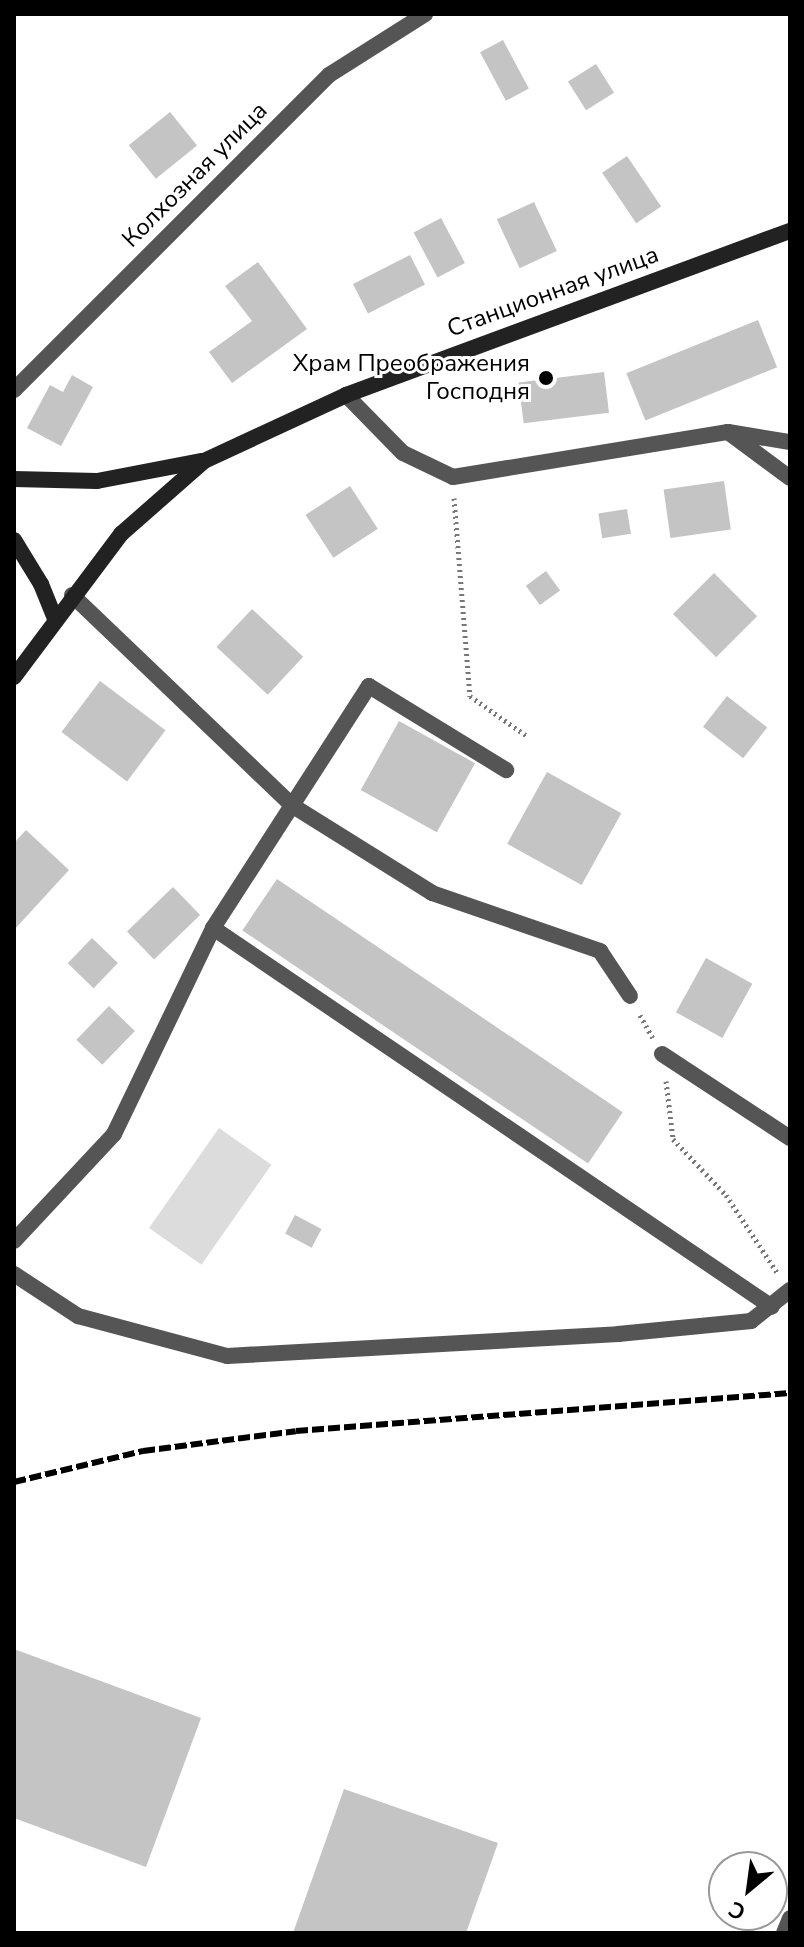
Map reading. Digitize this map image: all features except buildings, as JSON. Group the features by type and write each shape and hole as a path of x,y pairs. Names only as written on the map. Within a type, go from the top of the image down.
{"main road":[{"name":"Станционная улица","path":"14,677 72,595 121,534 204,461 346,395 790,231"},
{"path":"14,479 97,481 204,461"},
{"path":"14,540 41,584 55,619"}],"street":[{"name":"Колхозная улица","path":"14,390 329,75 425,14"},
{"path":"346,395 403,453 453,477 728,432 790,442"},
{"path":"728,432 790,478"},
{"path":"72,595 293,806 432,893 600,951 630,996"},
{"path":"14,1241 114,1134 213,928 369,686 506,770"},
{"path":"213,928 772,1307"},
{"path":"662,1054 790,1138"},
{"path":"14,1274 78,1316 227,1356 618,1334 751,1321 790,1290"},
{"path":"784,1933 790,1918"}],"path":[{"path":"453,477 470,696 527,736"},
{"path":"630,996 662,1054 673,1139 726,1195 790,1290"}],"shaded area":[{"path":"219,1128 271,1165 201,1265 149,1228"}],"railway":[{"path":"14,1482 143,1451 296,1431 790,1393"}],"place":[{"name":"Храм Преображения Господня","path":"546,378"}]}
